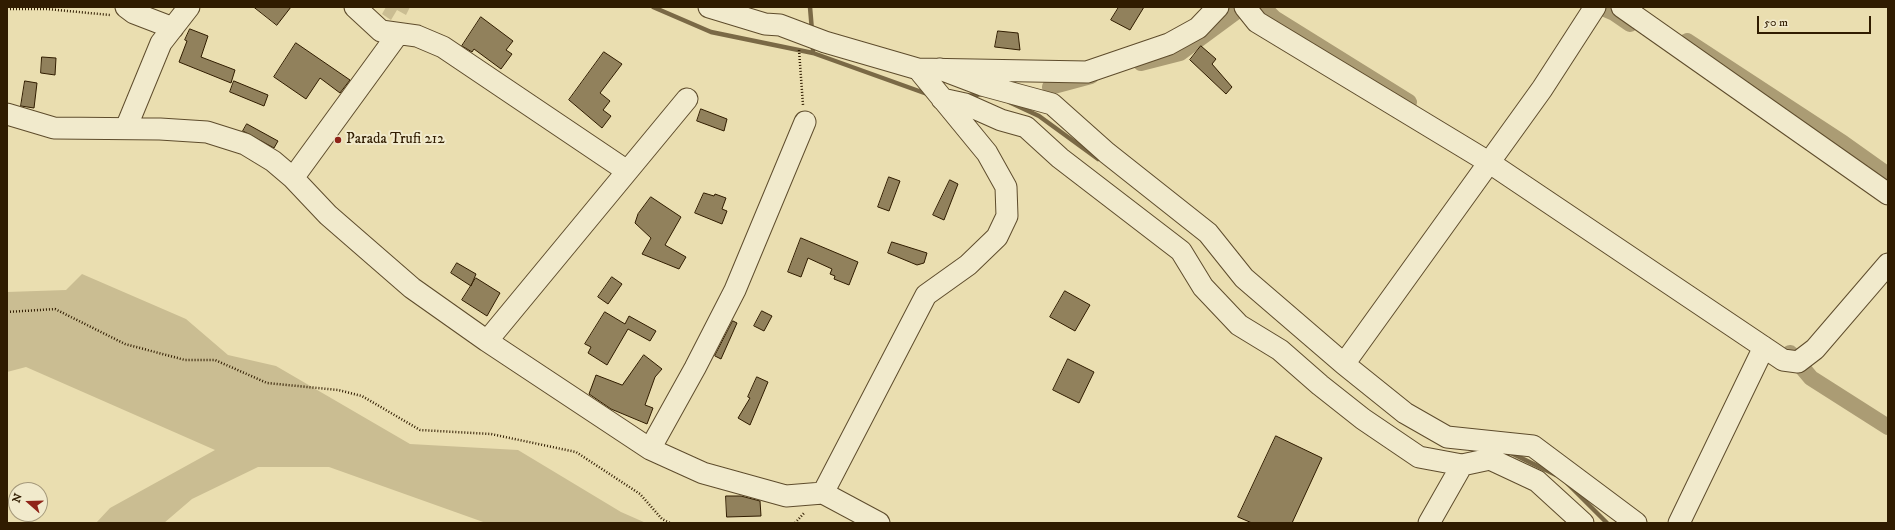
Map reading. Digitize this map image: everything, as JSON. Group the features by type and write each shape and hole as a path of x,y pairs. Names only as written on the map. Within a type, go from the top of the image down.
{"street":[{"path":"126,128 162,43 190,7"},
{"path":"355,7 381,31 417,36 443,47 627,171"},
{"path":"709,7 765,24 779,16 803,34 825,42 918,69 1087,72 1169,44 1198,28 1218,7"},
{"path":"1245,7 1258,22 1490,163 1783,360 1798,362 1816,349 1888,264"},
{"path":"1344,364 1542,90 1595,7"},
{"path":"1622,7 1888,194"},
{"path":"118,11 134,13 173,28"},
{"path":"293,178 398,34"},
{"path":"823,493 926,295 968,265 996,237 1007,216 1006,187 987,153 918,69"},
{"path":"940,69 982,85 1052,104 1107,153 1208,233 1244,278 1344,364 1405,413 1447,437 1533,446 1636,523"},
{"path":"487,341 687,99"},
{"path":"942,99 965,104 1001,120 1026,127 1060,158 1181,251 1203,287 1239,325 1280,350 1320,385 1363,419 1419,457 1462,464 1490,459 1537,481 1583,523"},
{"path":"7,114 54,128 126,128 207,132 245,144 273,160 293,178 328,215 412,288 487,341 650,449 703,473 786,496 823,493 879,523"},
{"path":"650,449 696,368 735,290 805,122"},
{"path":"1679,523 1764,347"},
{"path":"1429,523 1462,464"}],"path":[{"path":"7,9 118,11"},
{"path":"803,34 799,50 805,122"},
{"path":"7,312 55,309 125,344 185,360 215,360 267,383 338,390 362,396 420,430 491,434 576,452 640,494 662,519 670,523"}],"shaded area":[{"path":"386,7 410,7 406,15 397,10 391,20 382,14"},
{"path":"82,274 186,319 228,355 276,366 410,444 518,450 621,512 646,523 486,523 329,467 258,467 192,499 164,523 96,523 110,508 215,450 26,367 7,372 7,292 66,290"}],"building":[{"path":"254,7 291,7 277,25"},
{"path":"1119,7 1144,7 1130,30 1111,20"},
{"path":"481,17 513,41 506,50 512,54 501,69 474,49 472,52 462,46"},
{"path":"190,29 208,36 201,57 235,70 231,83 179,62 187,41 185,40"},
{"path":"998,31 1018,33 1020,50 995,47"},
{"path":"296,43 350,80 340,93 320,78 306,99 274,77"},
{"path":"1201,46 1216,59 1212,64 1232,87 1226,94 1190,60"},
{"path":"604,52 622,64 600,93 610,101 603,110 611,116 602,128 569,100"},
{"path":"42,57 56,58 55,75 41,73"},
{"path":"25,81 37,83 34,108 21,106"},
{"path":"234,81 268,95 264,106 230,92"},
{"path":"701,109 727,119 724,131 697,121"},
{"path":"247,124 278,141 274,148 243,131"},
{"path":"889,177 900,181 889,211 878,207"},
{"path":"950,180 958,184 944,220 933,215"},
{"path":"704,193 714,196 715,194 726,198 722,209 727,211 722,224 695,213"},
{"path":"651,197 681,217 665,245 686,257 679,269 642,254 651,238 635,223 638,214"},
{"path":"801,238 858,262 849,285 834,279 835,276 830,274 832,269 808,258 801,277 788,272"},
{"path":"892,242 927,253 924,263 917,265 888,253"},
{"path":"457,263 476,274 471,286 451,273"},
{"path":"612,277 622,284 608,304 598,297"},
{"path":"476,278 500,293 487,316 462,300"},
{"path":"1065,291 1090,305 1075,331 1050,317"},
{"path":"762,311 772,316 764,331 754,326"},
{"path":"605,312 625,324 629,316 656,331 650,341 628,329 607,365 588,353 591,347 585,344"},
{"path":"733,321 737,323 721,359 715,356"},
{"path":"644,355 662,369 655,377 645,405 653,408 647,424 611,409 589,394 596,375 622,385"},
{"path":"1068,359 1094,372 1079,403 1053,390"},
{"path":"757,377 768,382 750,425 738,418 750,398 748,397"},
{"path":"1276,436 1322,458 1292,523 1252,523 1238,517"},
{"path":"726,496 741,496 760,501 761,516 727,517"}],"waterway":[{"path":"653,7 711,32 813,53"},
{"path":"810,7 812,31"},
{"path":"1263,7 1274,18 1409,102"},
{"path":"1600,7 1614,13 1630,24"},
{"path":"1141,63 1180,53 1237,11"},
{"path":"1687,41 1843,143 1888,175"},
{"path":"813,43 813,53 930,95"},
{"path":"1050,87 1091,76"},
{"path":"967,96 983,94"},
{"path":"1009,102 1039,116 1098,159"},
{"path":"1790,353 1811,378 1888,427"},
{"path":"1509,452 1556,475"},
{"path":"1567,483 1607,523"}],"place":[{"name":"Parada Trufi 212","path":"338,140"}]}
